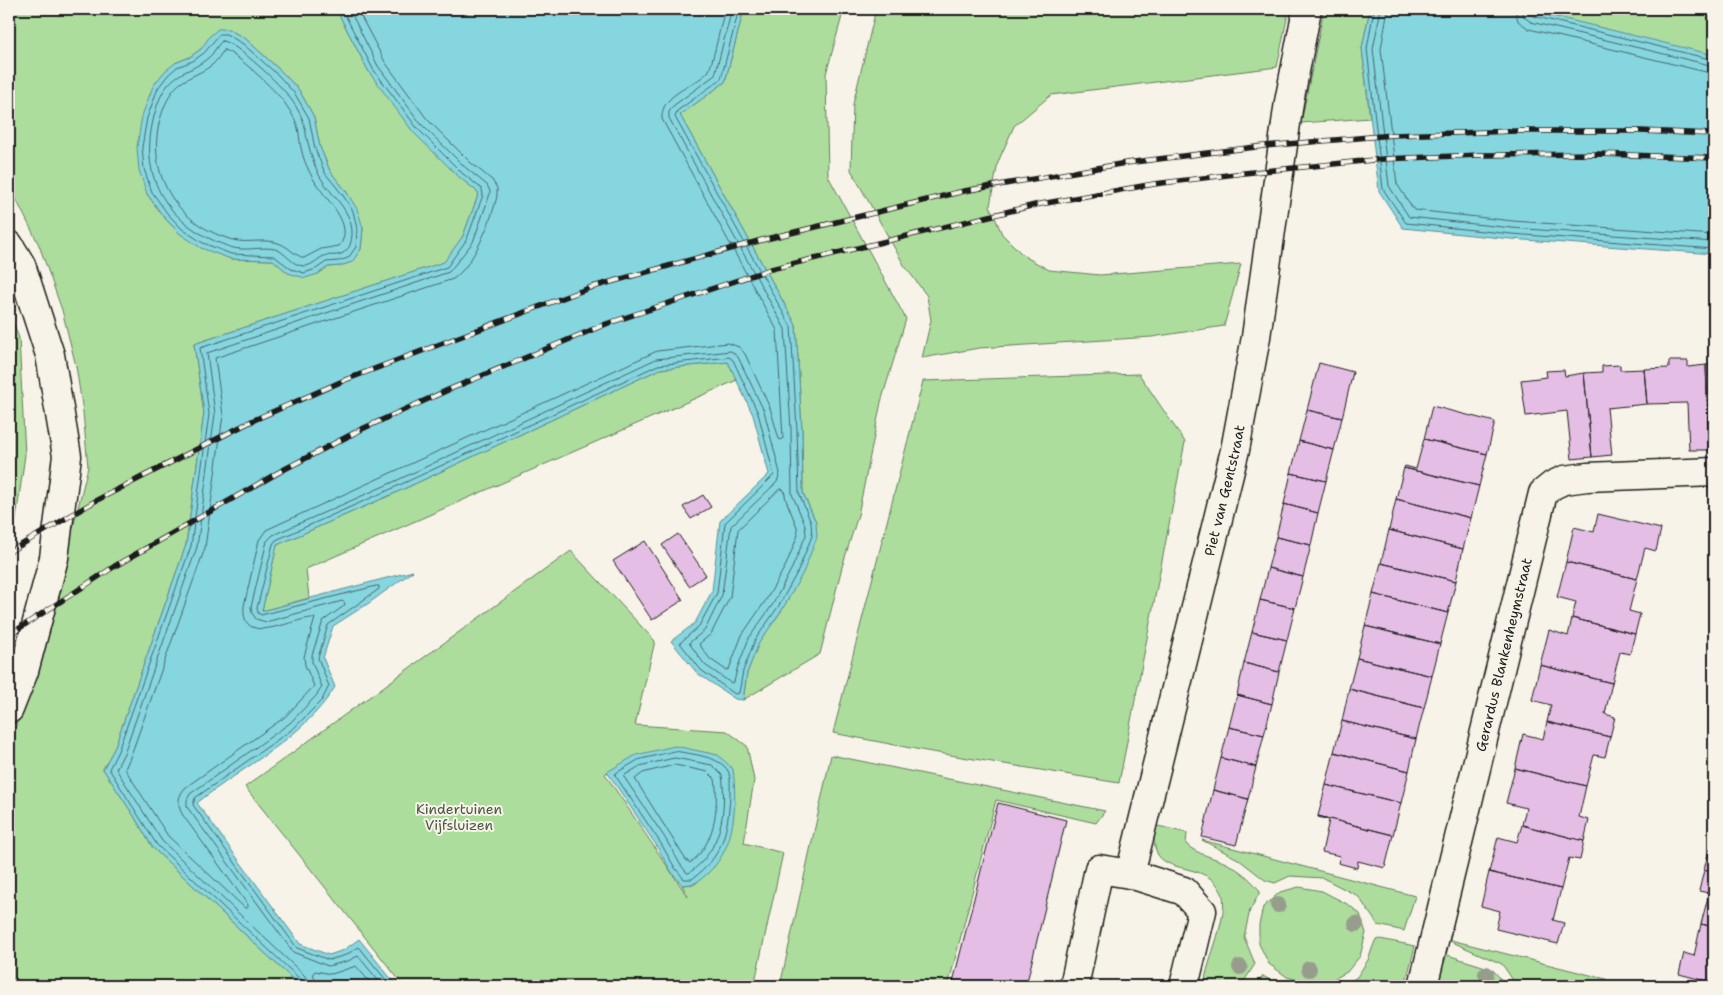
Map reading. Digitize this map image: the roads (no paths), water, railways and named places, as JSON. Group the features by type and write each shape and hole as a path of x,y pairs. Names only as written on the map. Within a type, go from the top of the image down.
{"main road":[{"name":"Piet van Gentstraat","path":"1130,874 1235,450 1256,337 1289,102 1306,9"},
{"path":"9,245 21,265 50,355 67,456 54,558 24,671 9,709"},
{"name":"Gerardus Blankenheymstraat","path":"1423,986 1543,493 1553,484 1564,480 1588,477 1714,472"},
{"path":"1074,986 1099,869 1130,874 1184,891 1202,911 1184,986"}],"water":[{"path":"336,9 744,9 725,82 680,115 796,325 802,430 803,493 816,522 817,537 803,573 782,610 759,643 747,673 743,700 735,699 697,673 671,641 695,623 712,591 720,521 769,474 753,415 728,362 660,369 393,494 277,545 262,611 413,571 333,626 323,658 335,687 322,705 289,737 197,803 300,944 329,955 344,950 359,939 397,986 300,986 153,848 103,769 114,749 186,545 204,413 194,344 444,262 463,236 479,193 459,177 413,132 369,72"},
{"path":"1370,9 1524,9 1714,55 1714,254 1511,239 1403,228 1379,191 1362,48"},
{"path":"218,29 228,29 246,39 299,90 314,117 320,147 330,171 357,209 363,228 361,249 352,262 328,267 318,274 305,278 288,273 273,260 231,259 201,248 179,233 163,216 147,194 139,170 137,147 142,116 153,86 164,72 175,63 190,57 201,49 210,36"},
{"path":"675,746 718,755 733,769 735,796 730,837 718,862 697,882 682,885 607,772 636,755"}],"railway":[{"path":"9,552 97,500 254,420 345,380 589,288 762,240 964,191 1126,163 1264,146 1393,135 1517,131 1640,131 1714,134"},
{"path":"9,635 115,566 281,471 362,429 448,390 606,324 771,269 1035,205 1154,184 1244,173 1383,159 1480,155 1599,154 1714,158"}],"park label":[{"name":"Kindertuinen Vijfsluizen","path":"459,818"}]}
